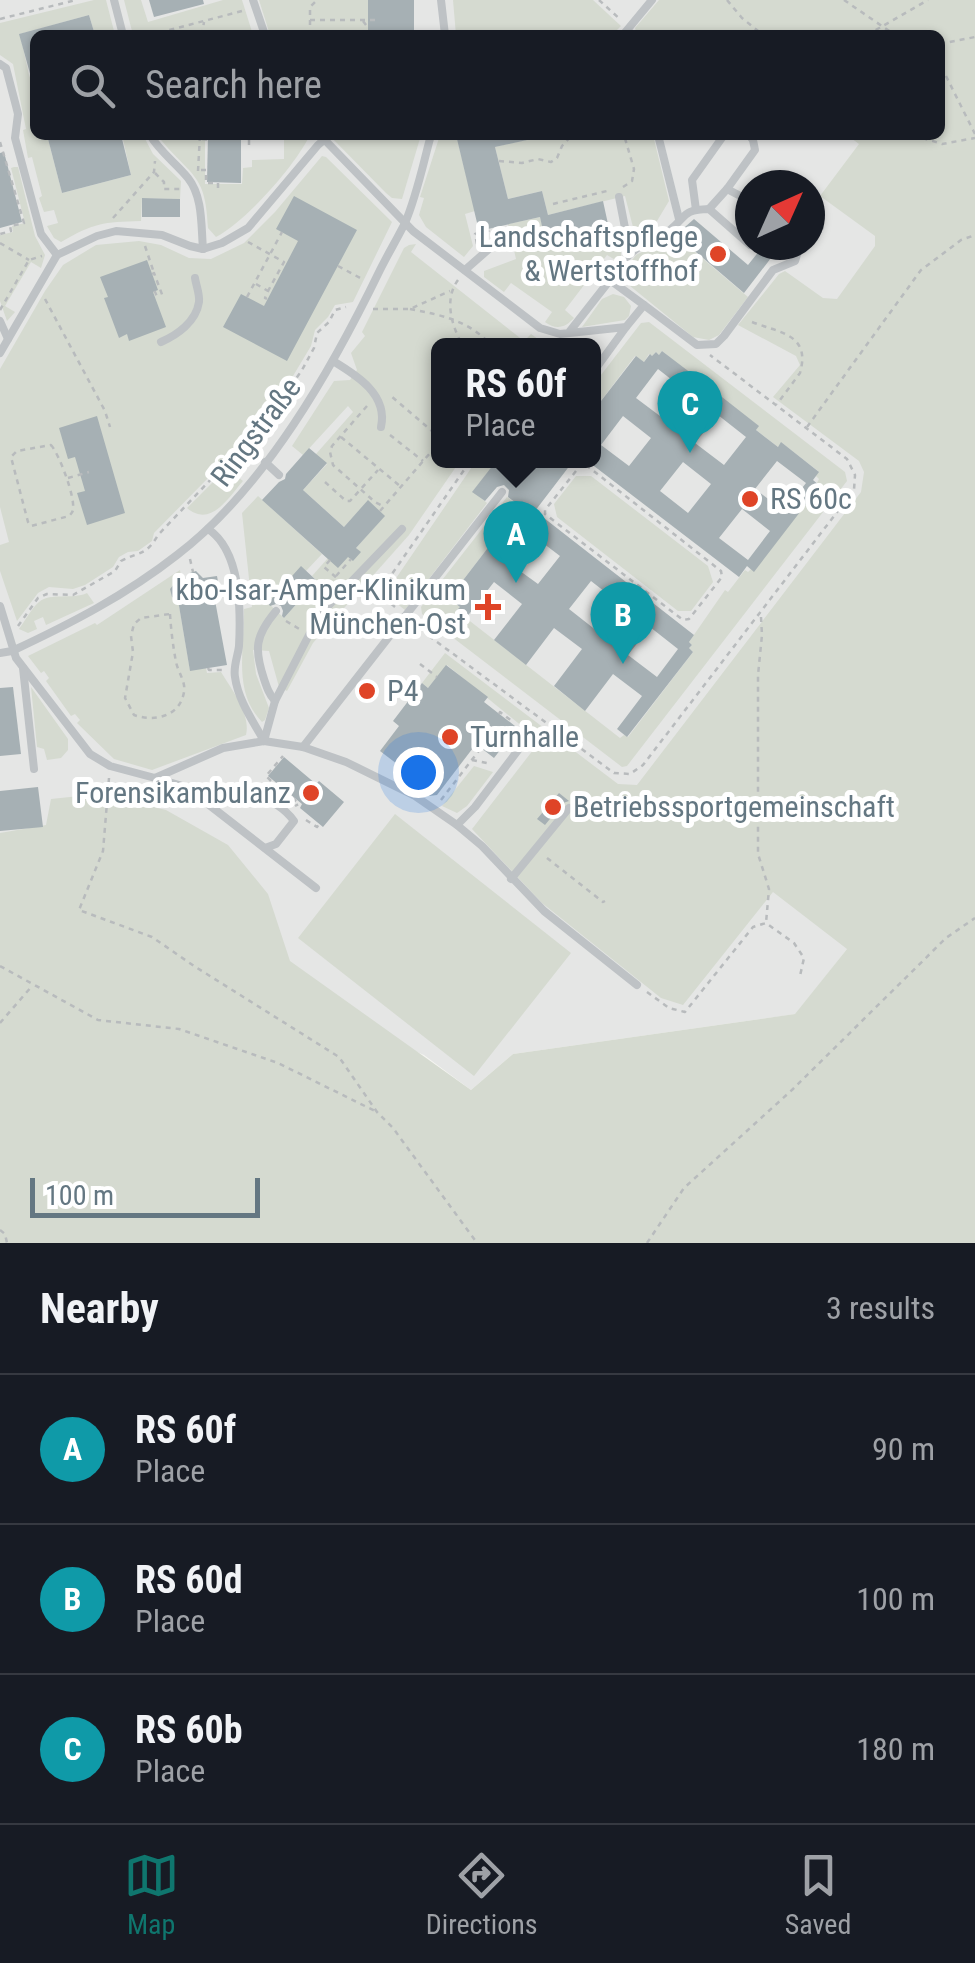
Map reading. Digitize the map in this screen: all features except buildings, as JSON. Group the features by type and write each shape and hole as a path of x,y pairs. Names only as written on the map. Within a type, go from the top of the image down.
{"lane":[{"path":"114,0 122,30"},
{"path":"253,0 263,30"},
{"path":"442,0 445,30"},
{"path":"631,30 652,0"},
{"path":"0,64 6,68 16,106 15,138 41,234 57,256"},
{"path":"153,140 196,189 203,248"},
{"path":"0,353 57,256 116,231 162,235 203,248 222,243 248,228 322,140"},
{"path":"328,140 413,230 540,328 560,334 626,327"},
{"name":"Ringstraße","path":"0,653 12,651 98,608 146,578 208,529 249,485 333,362 406,222 430,140"},
{"path":"659,140 679,219"},
{"path":"696,210 692,180 720,140"},
{"path":"570,332 636,248 669,230 687,212 709,209 754,150 753,140"},
{"path":"728,189 735,193"},
{"path":"619,197 626,232 636,248"},
{"path":"709,209 735,232"},
{"path":"465,270 498,241"},
{"path":"610,280 697,345 716,344 773,270 795,260"},
{"path":"161,342 178,334 190,321 199,303 195,278"},
{"path":"601,361 644,305"},
{"path":"0,321 8,339"},
{"path":"333,362 377,396 383,413 380,427"},
{"path":"265,462 279,476"},
{"path":"304,748 502,492"},
{"path":"208,529 224,542 235,576 240,604 239,651 234,672 239,695 264,741"},
{"path":"264,741 275,701 309,636 346,586 402,530"},
{"path":"240,604 251,603"},
{"path":"0,606 12,651 90,754 110,766 186,787 316,888"},
{"path":"275,701 269,694 257,650 259,638 279,615"},
{"path":"24,668 34,768"},
{"path":"457,825 528,736 521,730"},
{"path":"155,778 223,748 264,741 304,748 346,762 391,782 457,825 544,912 637,985"},
{"path":"194,794 210,790 264,798 293,818 294,822 276,844 265,848"},
{"path":"511,880 569,808"}],"path":[{"path":"46,0 48,7"},
{"path":"0,19 76,0"},
{"path":"310,30 310,7 318,0"},
{"path":"599,0 627,30"},
{"path":"728,0 757,30"},
{"path":"844,0 886,30"},
{"path":"878,30 928,0"},
{"path":"169,30 248,10"},
{"path":"616,16 621,10"},
{"path":"310,20 376,20"},
{"path":"363,20 365,30"},
{"path":"203,30 204,21"},
{"path":"945,43 975,37"},
{"path":"930,140 942,144 975,136 945,74"},
{"path":"199,170 200,140"},
{"path":"248,140 248,145"},
{"path":"498,161 550,162 567,140"},
{"path":"553,204 628,186 634,169 625,140"},
{"path":"0,142 24,223 10,226 11,231 0,234"},
{"path":"109,222 154,172 156,146"},
{"path":"188,178 206,170 206,183 218,183 218,191"},
{"path":"154,172 164,182 164,189 196,189"},
{"path":"478,249 475,234 497,228"},
{"path":"247,297 282,232"},
{"path":"140,233 161,298 154,293"},
{"path":"806,429 921,270 961,240 975,235"},
{"path":"243,238 284,262 261,304"},
{"path":"0,243 29,260"},
{"path":"338,266 365,280 370,271"},
{"path":"410,309 450,291 465,270"},
{"path":"254,284 268,291"},
{"path":"38,286 110,426"},
{"path":"450,291 451,318 460,338"},
{"path":"8,637 38,598 47,594 73,595 115,571 121,561 154,545 158,534 214,476 234,468 302,370 317,333 335,310 353,305"},
{"path":"372,309 410,309 451,318 468,324 485,338"},
{"path":"740,315 791,336 801,347 800,373 776,406"},
{"path":"428,636 614,774 630,774 643,765 854,490 856,475 847,460 697,345"},
{"path":"383,506 334,465 330,459 332,446 377,396 398,400 431,431"},
{"path":"362,411 424,462"},
{"path":"340,436 402,487"},
{"path":"52,444 67,478 72,513 31,526 11,457 18,451 52,444"},
{"path":"380,511 431,453"},
{"path":"400,611 386,600 385,584 465,468"},
{"path":"545,512 578,468"},
{"path":"537,508 683,620 689,619 722,572 590,468"},
{"path":"326,482 350,501 379,469"},
{"path":"67,478 88,472"},
{"path":"190,557 194,572"},
{"path":"335,577 352,559"},
{"path":"330,560 324,567 346,586"},
{"path":"760,613 758,854 769,889 766,923"},
{"path":"172,614 176,667 184,694 169,715 143,718 134,715 125,698 134,624 140,618 172,614"},
{"path":"279,615 309,636"},
{"path":"420,664 437,676"},
{"path":"208,668 215,669"},
{"path":"499,714 507,718"},
{"path":"434,809 481,748"},
{"path":"277,786 266,776 283,756"},
{"path":"472,760 496,762"},
{"path":"110,766 103,851 79,910 152,937 339,1057 477,1243"},
{"path":"546,857 606,901"},
{"path":"647,1243 684,1188 794,1089 946,938 975,918"},
{"path":"637,985 669,1008 685,1012 753,926 766,923 794,944 804,958 800,976"},
{"path":"0,966 98,1020 179,1029 278,1064 378,1112"},
{"path":"0,1023 33,986"},
{"path":"0,1230 7,1243"}],"shaded area":[{"name":"kbo-Isar-Amper-Klinikum München-Ost","path":"0,0 975,0 899,883 796,1014 513,1054 471,1090 424,1055 0,871"},
{"path":"106,0 114,30 94,30 89,15 20,34 30,78 30,140 48,140 62,193 131,175 123,140 146,140 153,154 181,181 180,199 142,198 141,221 99,225 61,242 54,238 47,226 58,223 54,210 44,212 39,198 42,196 32,157 28,158 13,64 0,55 0,23"},
{"path":"124,0 141,0 148,22 223,0 242,0 251,30 132,30"},
{"path":"259,0 368,0 368,30 268,30"},
{"path":"453,0 593,0 621,26 617,30 456,30"},
{"path":"659,0 975,0 975,1243 0,1243 0,833 46,825 51,799 98,794 166,810 228,845 268,894 290,961 471,1090 513,1054 795,1014 847,949 773,892 683,1005 661,998 542,903 472,829 540,741 447,665 428,688 422,683 445,653 618,784 637,785 861,492 864,472 859,461 773,397 800,365 796,356 738,325 785,271 823,298 837,299 875,246 875,236 825,200 825,189 859,144 854,140 945,140 945,30 636,30"},
{"path":"161,140 205,140 205,184 242,184 243,168 252,167 252,160 284,159 284,140 307,140 268,192 216,237 208,228 200,186"},
{"path":"334,140 420,140 402,199 386,193"},
{"path":"438,140 457,140 475,211 465,214 473,246 464,257 426,227 419,215 424,198 420,197"},
{"path":"526,140 654,140 669,201 654,226 634,231 625,196 548,215 542,191 508,199 495,147"},
{"path":"322,156 392,222 353,302 335,305 315,330 311,346 293,376 229,467 213,473 154,533 152,541 119,557 113,567 85,585 73,589 49,587 38,593 17,621 0,571 0,545 9,542 0,507 0,369 45,291 63,265 96,245 139,241 161,245 189,258 211,259 244,243"},
{"path":"18,167 35,236 45,255 41,268 31,262 5,306 15,312 7,321 0,301 0,235 25,223 11,168"},
{"path":"540,217 546,239 608,224 611,235 621,234 621,257 617,261 607,255 565,310 574,318 560,327 545,322 552,312 511,283 504,292 484,277 484,271 516,259 508,224"},
{"path":"675,235 748,297 719,335 709,340 693,337 619,277 636,255"},
{"path":"416,244 411,252 520,338 431,338 431,468 455,468 409,535 313,643 287,691 279,687 269,651 253,650 256,674 269,708 262,722 243,683 244,609 252,607 242,513 258,496 322,554 268,603 284,618 317,581 312,576 328,558 360,552 356,548 384,516 368,501 344,527 303,490 327,464 316,454 353,412 348,406 303,455 292,446 334,381 350,380 357,370 351,353 365,336 362,332 409,245"},
{"path":"613,294 624,297 631,306 629,316 582,327 602,299"},
{"path":"649,322 845,472 847,481 627,766 622,767 422,614 421,607 507,497 520,506 454,592 461,598 456,604 460,607 457,611 620,738 628,737 693,652 689,642 725,590 728,592 745,570 751,569 820,486 818,471 782,443 778,447 722,398 718,401 697,383 699,380 662,351 659,355 649,354 644,362 635,356 601,401 601,375 641,323"},
{"path":"471,468 491,468 473,491 487,503 405,610 391,599 388,590"},
{"path":"234,474 243,481 218,508 204,515 187,508 216,479"},
{"path":"576,476 591,476 708,566 713,582 691,611 678,611 557,517 554,504"},
{"path":"180,570 182,582 171,589 172,597 178,600 190,670 206,668 207,673 221,672 243,711 246,735 152,770 114,759 77,723 80,720 75,714 71,716 46,681 49,678 44,671 41,673 28,656 97,625"},
{"path":"87,593 94,603 46,625 43,617 34,621 37,629 28,633 19,629 44,599"},
{"path":"31,687 68,739 68,750 61,758 47,760 44,749 37,747"},
{"path":"474,766 493,772 457,813 442,806"},
{"path":"395,814 571,953 474,1076 298,938"}],"place":[{"name":"Landschaftspflege & Wertstoffhof","path":"718,254"},
{"name":"RS 60b","path":"690,453"},
{"name":"RS 60c","path":"750,499"},
{"name":"RS 60f","path":"516,583"},
{"name":"kbo-Isar-Amper-Klinikum München-Ost","path":"488,607"},
{"name":"RS 60d","path":"623,664"},
{"name":"P4","path":"367,691"},
{"name":"Turnhalle","path":"450,737"},
{"name":"Forensikambulanz","path":"311,793"},
{"name":"Betriebssportgemeinschaft","path":"553,807"}]}
